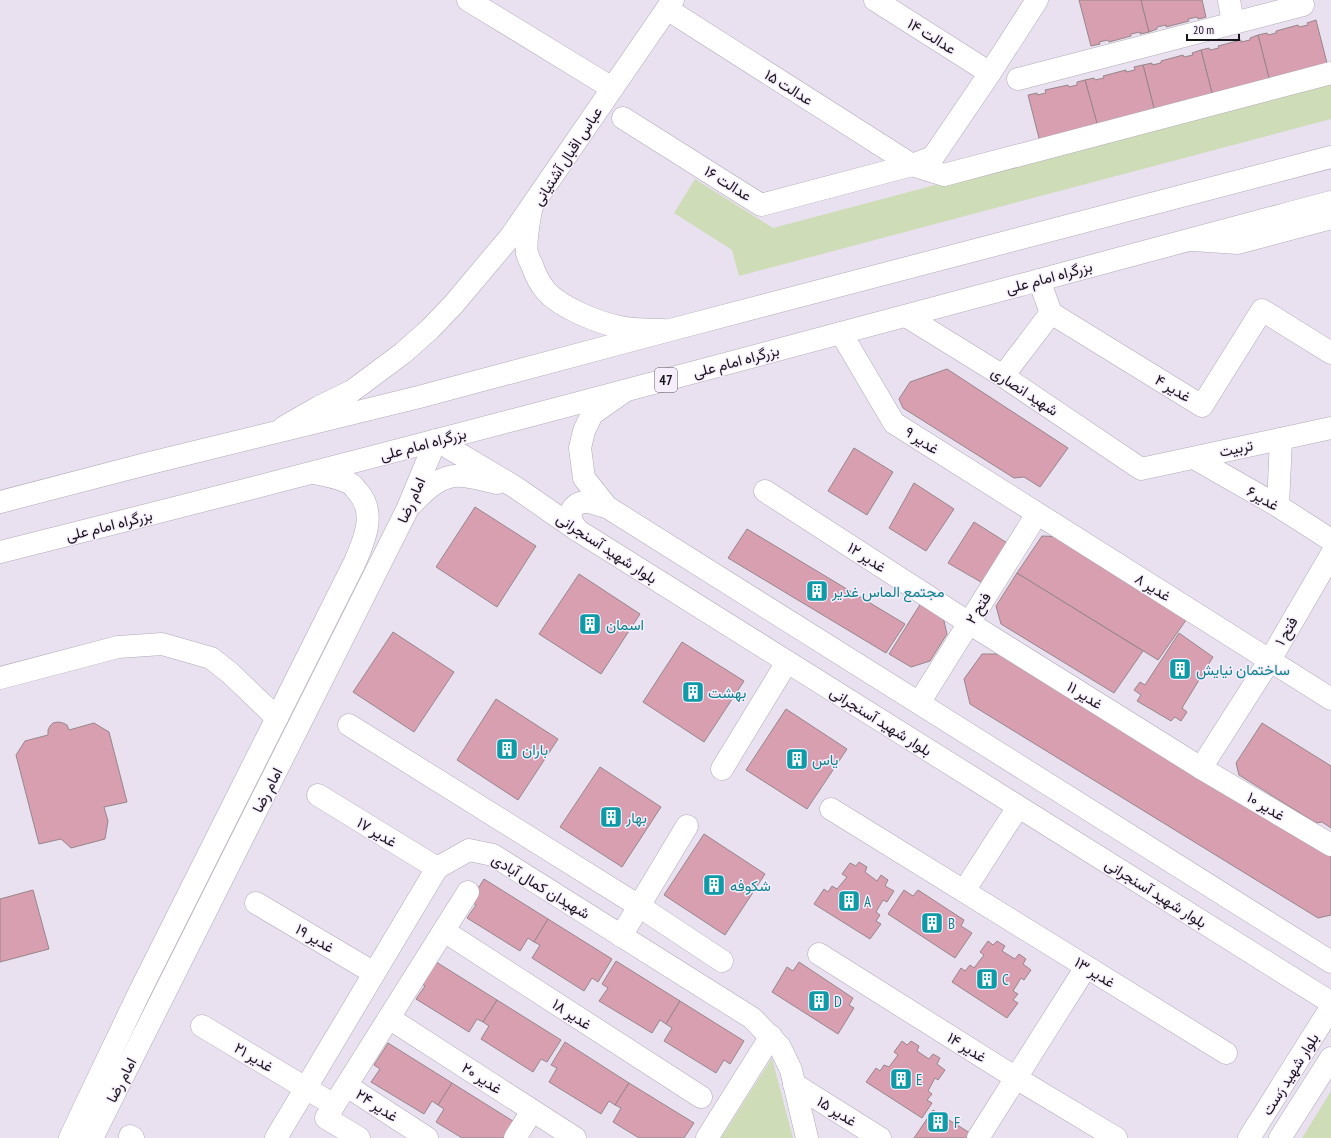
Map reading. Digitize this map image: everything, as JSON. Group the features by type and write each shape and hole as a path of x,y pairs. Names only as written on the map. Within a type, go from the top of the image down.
{"main road":[{"path":"468,0 612,88"},
{"name":"عدالت ۱۴","path":"875,0 990,73"},
{"name":"عدالت ۱۶","path":"623,118 761,205 912,165 933,158 1037,0"},
{"path":"1229,0 1233,23"},
{"name":"عباس اقبال آشتیانی","path":"670,4 533,204 528,234 527,253 535,274 546,291 556,300 577,312 619,327 638,330 670,330"},
{"name":"عدالت ۱۵","path":"670,4 912,165 944,175 1331,73"},
{"path":"1018,78 1303,5"},
{"path":"0,502 146,464 418,397 1331,157"},
{"name":"بزرگراه امام علی","path":"0,552 314,473 1331,202"},
{"path":"275,432 319,407 352,391 403,353 453,306 511,236 533,204"},
{"path":"1188,240 1238,244 1331,218"},
{"path":"1003,376 1051,313 1039,280"},
{"name":"غدیر ۴","path":"1051,313 1202,406 1262,310 1331,353"},
{"name":"شهید انصاری","path":"906,316 1003,376 1141,469"},
{"name":"غدیر ۹","path":"841,333 894,423 1037,514"},
{"path":"607,507 584,478 580,448 584,431 592,414 625,391"},
{"name":"تربیت","path":"1141,469 1331,428"},
{"path":"1278,506 1281,439"},
{"name":"بلوار شهید آسنجرانی","path":"436,440 516,487 577,530 1330,1001"},
{"name":"امام رضا","path":"92,1138 376,574 407,510 436,440"},
{"name":"غدیر۶","path":"1194,458 1278,506 1331,540"},
{"name":"امام رضا","path":"70,1138 140,991 354,564 364,541 368,518 364,498 348,482 314,473"},
{"path":"407,510 434,483 450,477 462,476 516,487"},
{"name":"غدیر ۱۲","path":"765,491 969,623"},
{"path":"577,530 571,514 574,506 581,502 588,502 607,507 1331,962"},
{"name":"فتح ۲","path":"920,703 1037,514"},
{"name":"غدیر ۸","path":"1037,514 1331,699"},
{"name":"فتح ۱","path":"1201,768 1270,660 1331,555"},
{"path":"354,564 369,563 376,574"},
{"name":"غدیر ۱۱","path":"969,623 1201,768"},
{"path":"0,678 118,647 162,644 192,651 211,658 230,673 277,718"},
{"path":"722,769 787,662"},
{"path":"349,725 639,906 722,961"},
{"name":"غدیر ۱۰","path":"1201,768 1331,845"},
{"name":"غدیر ۱۷","path":"318,795 437,868"},
{"path":"964,891 1018,807"},
{"name":"غدیر ۱۳","path":"831,809 1226,1053"},
{"path":"621,936 687,826"},
{"name":"شهیدان کمال آبادی","path":"276,1138 437,868 469,850 493,855 752,1018 780,1047 791,1070 807,1138"},
{"path":"359,1138 330,1111 468,892"},
{"name":"غدیر ۱۹","path":"256,903 374,973"},
{"name":"غدیر ۱۸","path":"444,931 701,1097"},
{"name":"غدیر ۱۴","path":"819,954 1016,1078 1116,1138"},
{"path":"978,1138 1086,967"},
{"name":"بلوار شهید رَست","path":"1250,1138 1330,1001"},
{"name":"غدیر ۲۰","path":"389,1018 575,1138"},
{"name":"غدیر ۲۱","path":"202,1026 306,1087 330,1111"},
{"path":"707,1138 771,1036"},
{"name":"بلوار شهید رَست","path":"1280,1138 1331,1058"},
{"name":"غدیر ۱۵","path":"794,1084 880,1138"},
{"name":"غدیر ۲۴","path":"347,1086 427,1138"},
{"path":"515,1138 532,1111"}],"green space":[{"path":"1331,80 1331,119 739,276 732,250 674,213 695,179 773,228"},
{"path":"772,1058 793,1138 721,1138"},
{"path":"1331,1091 1331,1138 1302,1138"}],"building":[{"path":"1079,0 1141,0 1149,32 1131,34 1131,36 1109,42 1108,40 1099,42 1100,44 1091,46"},
{"path":"1141,0 1202,0 1206,17 1188,19 1189,21 1166,27 1166,25 1157,27 1157,29 1149,32"},
{"path":"1316,20 1328,67 1270,82 1258,35 1276,33 1276,31 1298,25 1299,27 1308,25 1307,23"},
{"path":"1258,35 1270,82 1213,97 1201,50 1219,48 1218,46 1241,40 1241,42 1250,40 1250,38"},
{"path":"1201,50 1213,97 1155,112 1143,65 1161,63 1161,61 1183,55 1184,57 1193,55 1192,53"},
{"path":"1143,65 1155,112 1098,127 1085,80 1094,78 1095,80 1104,78 1103,76 1126,70 1126,72 1135,70 1134,67"},
{"path":"1085,80 1098,127 1040,142 1028,95 1046,93 1045,90 1068,85 1069,87 1077,85 1077,82"},
{"path":"947,369 1068,448 1040,487 1024,477 1014,478 903,408 899,399 910,382"},
{"path":"854,448 893,472 867,515 828,491"},
{"path":"914,483 954,509 926,551 889,528"},
{"path":"475,507 536,546 497,607 436,567"},
{"path":"974,522 1012,546 986,585 948,563"},
{"name":"مجتمع الماس غدیر","path":"747,529 905,624 886,653 728,558"},
{"path":"1042,536 1064,537 1189,616 1158,660 1017,573"},
{"path":"1017,573 1143,651 1114,693 1001,624 996,606"},
{"name":"اسمان","path":"579,574 640,614 601,674 539,634"},
{"path":"921,603 943,617 947,634 930,661 911,667 889,654"},
{"path":"393,632 454,672 414,732 353,692"},
{"name":"ساختمان نیایش","path":"1179,633 1213,657 1182,708 1187,712 1181,721 1175,717 1171,721 1137,701 1141,695 1134,690 1140,682 1145,685"},
{"name":"بهشت","path":"682,642 744,681 704,742 643,702"},
{"path":"982,654 999,654 1331,853 1331,915 1318,918 970,704 964,679"},
{"name":"باران","path":"496,699 558,739 518,800 457,760"},
{"name":"یاس","path":"786,709 847,749 807,809 746,770"},
{"path":"58,722 67,725 69,730 94,723 109,732 127,802 104,807 108,821 105,839 71,848 61,839 39,844 16,755 25,741 48,735 50,726 53,723"},
{"path":"1262,723 1331,766 1331,828 1322,822 1316,823 1239,775 1236,763"},
{"name":"بهار","path":"600,767 661,807 622,867 560,827"},
{"name":"شکوفه","path":"704,834 765,874 725,935 664,895"},
{"name":"A","path":"859,862 867,867 865,872 877,881 881,875 888,880 885,886 894,891 887,902 883,900 876,912 880,915 876,921 881,924 870,939 814,904 824,889 828,892 832,886 837,889 847,877 842,874 850,863 856,866"},
{"path":"484,879 548,919 534,942 528,938 520,951 467,918 476,905 470,901"},
{"path":"33,890 49,949 0,962 0,899"},
{"name":"B","path":"904,890 913,896 918,890 964,920 961,926 972,933 955,958 888,914"},
{"path":"548,919 612,959 598,982 592,978 584,991 532,958 540,945 534,942"},
{"name":"C","path":"988,941 993,945 997,941 1005,946 1002,951 1015,959 1019,954 1026,959 1023,964 1031,970 1024,980 1021,978 1013,991 1018,994 1013,1000 1018,1003 1007,1018 952,982 961,968 965,971 970,965 974,968 984,955 980,952"},
{"path":"433,960 497,1000 483,1022 477,1019 469,1032 416,999 425,986 419,982"},
{"path":"616,961 680,1001 666,1024 660,1020 652,1033 599,1001 608,988 602,984"},
{"name":"D","path":"799,962 853,998 849,1005 854,1008 838,1034 772,992 787,967 793,971"},
{"path":"497,1000 561,1040 547,1062 541,1059 533,1072 481,1039 489,1026 483,1022"},
{"path":"680,1001 744,1041 730,1064 724,1060 716,1073 664,1041 672,1028 666,1024"},
{"name":"E","path":"902,1041 907,1045 911,1041 919,1046 917,1051 929,1059 933,1054 940,1058 937,1064 945,1070 938,1080 935,1078 928,1091 932,1094 927,1100 932,1103 922,1118 866,1082 876,1068 880,1071 884,1065 889,1067 898,1055 894,1052"},
{"path":"565,1042 629,1083 615,1105 609,1101 601,1114 549,1082 557,1068 551,1065"},
{"path":"388,1043 452,1083 438,1105 432,1101 424,1114 371,1082 380,1069 374,1065"},
{"path":"452,1083 516,1123 507,1138 462,1138 436,1122 444,1109 438,1105"},
{"path":"629,1083 694,1123 684,1138 639,1138 613,1122 621,1108 615,1105"},
{"name":"F","path":"933,1110 970,1133 967,1138 914,1138"}],"place":[{"name":"مجتمع الماس غدیر","path":"817,591"},
{"name":"اسمان","path":"590,624"},
{"name":"ساختمان نیایش","path":"1180,669"},
{"name":"بهشت","path":"693,692"},
{"name":"باران","path":"507,749"},
{"name":"یاس","path":"797,759"},
{"name":"بهار","path":"611,817"},
{"name":"شکوفه","path":"714,885"},
{"name":"A","path":"849,901"},
{"name":"B","path":"932,923"},
{"name":"C","path":"987,979"},
{"name":"D","path":"819,1001"},
{"name":"E","path":"901,1079"},
{"name":"F","path":"938,1122"}]}
